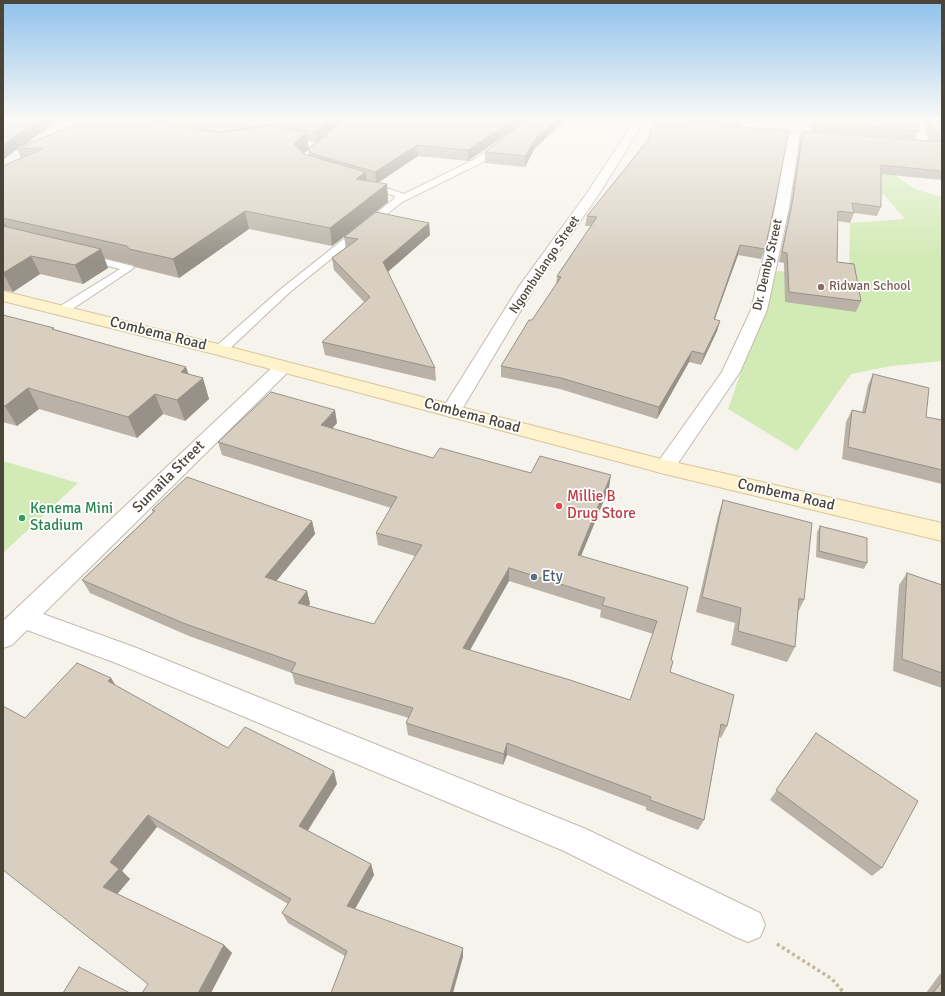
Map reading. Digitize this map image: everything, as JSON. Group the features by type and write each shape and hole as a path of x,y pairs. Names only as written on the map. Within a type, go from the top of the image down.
{"street":[{"name":"Ngombulango Street","path":"451,411 528,285 571,225 609,166"},
{"name":"Dr. Demby Street","path":"665,467 731,372 759,310 782,208 789,166"},
{"name":"Combema Road","path":"3,296 283,366 665,467 942,532"},
{"name":"Sumaila Street","path":"13,628 283,366"},
{"path":"13,628 125,655 575,840 748,925"}],"lane":[{"path":"220,350 286,290 399,200 467,166"},
{"path":"354,180 400,194 399,200"},
{"path":"61,311 129,268 71,254"}],"path":[{"path":"748,925 832,979 844,993"}],"green space":[{"path":"874,169 891,172 915,189 942,197 942,361 891,366 851,374 797,451 728,409 777,271 849,276 850,223 905,219 884,195 857,191"},
{"name":"Kenema Mini Stadium","path":"3,461 78,483 3,553"}],"building":[{"path":"3,166 347,166 366,172 356,179 387,184 330,228 245,211 173,259 129,249 127,246 3,218"},
{"path":"356,166 384,166 375,172"},
{"path":"627,166 782,166 765,249 740,245 714,319 720,321 704,354 692,351 659,407 561,378 501,366 529,320 532,320 561,277 557,276 597,217 587,216"},
{"path":"798,166 881,166 881,207 852,203 854,213 838,211 837,262 854,264 861,301 789,292 787,253 782,252"},
{"path":"896,166 942,166 942,171"},
{"path":"376,212 429,223 383,262 435,368 322,342 370,297 332,258 358,239 344,237"},
{"path":"3,226 101,249 75,265 31,256 3,273"},
{"path":"3,315 54,328 52,329 186,367 181,372 203,378 177,400 155,394 128,417 28,388 5,406 3,405"},
{"path":"873,374 929,388 926,417 942,420 942,470 848,447 852,410 865,413"},
{"path":"271,392 335,410 321,425 433,458 440,448 531,473 540,456 611,475 578,555 688,587 671,660 673,661 670,672 734,695 727,726 721,724 704,820 650,800 651,797 507,743 504,754 406,723 413,708 291,672 296,663 183,623 82,580 155,511 152,510 187,477 312,521 265,577 307,591 298,603 374,624 422,545 376,533 397,497 218,442","holes":["509,568 605,598 602,605 657,621 630,700 570,680 463,648"]},
{"path":"723,500 812,523 804,600 799,598 795,647 738,631 741,608 702,597"},
{"path":"820,526 867,538 867,563 819,551"},
{"path":"907,573 942,585 942,673 902,659"},
{"path":"77,663 111,678 108,681 228,748 245,727 334,771 299,826 371,864 347,906 463,948 450,993 331,993 347,951 282,913 291,899 148,815 110,862 119,869 103,887 224,945 198,993 142,993 148,984 3,870 3,706 25,718"},
{"path":"816,733 918,801 882,868 776,790"},
{"path":"79,967 130,993 63,993"},
{"path":"942,981 942,993 933,993"}],"place":[{"name":"Ridwan School","path":"821,287"},
{"name":"Millie B Drug Store","path":"559,506"},
{"name":"Kenema Mini Stadium","path":"22,518"},
{"name":"Ety","path":"534,577"}]}
